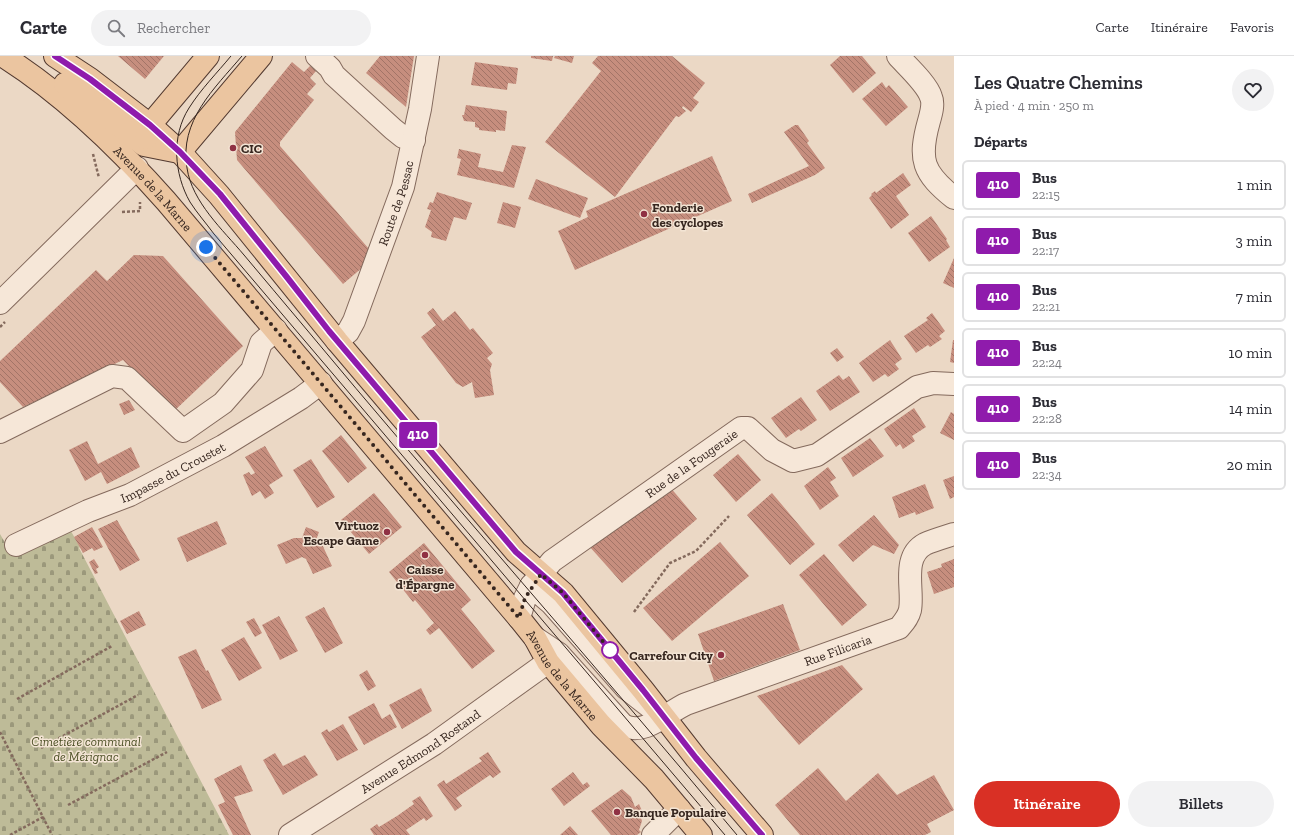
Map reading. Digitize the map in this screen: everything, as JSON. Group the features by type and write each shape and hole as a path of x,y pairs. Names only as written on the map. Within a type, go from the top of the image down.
{"main road":[{"name":"Avenue de la Marne","path":"4,56 72,107 137,168 519,618 535,638 548,662 601,725 654,779 701,835"},
{"path":"20,56 80,95 147,135 180,152 220,194 337,341 516,552 536,580 563,593 643,690 664,718 762,835"},
{"path":"137,168 147,135 208,56"},
{"path":"137,168 180,152 260,56"},
{"path":"62,58 90,79 147,135"}],"street":[{"path":"317,56 330,68 334,75 394,129 404,137 414,140"},
{"name":"Route de Pessac","path":"337,341 350,329 357,313 403,187 414,140 428,56"},
{"path":"898,56 932,97 932,111 924,138 923,162 938,186 954,198"},
{"path":"0,303 137,168"},
{"path":"0,432 112,376 127,378 184,431 222,403 252,370 261,342 276,330"},
{"name":"Impasse du Croustet","path":"16,545 88,511 130,495 223,446 301,398 321,383"},
{"name":"Rue de la Fougeraie","path":"519,618 525,598 536,580 552,561 741,428 748,428 772,450 793,461 817,455 916,387 933,383 954,384"},
{"name":"Rue Filicaria","path":"535,638 559,654 623,725 634,729 664,718 676,708 899,628 906,619 910,609 910,570 914,555 924,545 954,534"},
{"name":"Avenue Edmond Rostand","path":"290,835 434,744 548,662"},
{"path":"653,835 679,809"}],"path":[{"path":"95,160 99,178 97,182"},
{"path":"118,215 121,212 140,211"},
{"path":"634,612 670,564 696,551 729,516"},
{"path":"17,699 112,646"},
{"path":"41,748 138,695"},
{"path":"0,732 52,835"},
{"path":"68,805 167,752"},
{"path":"10,835 43,817"}],"green space":[{"name":"Cimetière communal de Mérignac","path":"68,526 229,835 0,835 0,534 11,553"}],"building":[{"path":"118,56 164,56 145,79"},
{"path":"380,56 414,56 406,107 366,73"},
{"path":"531,56 553,56 552,61 531,58"},
{"path":"555,56 574,56 572,63 554,58"},
{"path":"598,56 672,56 705,83 693,98 699,102 691,112 683,106 682,108 686,111 679,117 676,116 615,197 545,142 601,71 592,63"},
{"path":"840,56 862,56 876,73 853,93 830,65"},
{"path":"292,62 304,72 310,66 316,71 310,78 316,84 307,94 314,100 280,142 280,146 369,249 363,267 343,284 237,160 235,132"},
{"path":"475,62 518,68 516,84 508,83 507,90 471,85"},
{"path":"882,82 886,88 889,85 908,107 886,126 862,99"},
{"path":"466,105 507,111 505,131 496,130 496,132 479,130 479,128 475,127 475,122 464,121 462,115 464,115"},
{"path":"795,125 798,125 809,141 807,143 825,168 815,175 752,203 748,194 809,166 784,132"},
{"path":"512,145 526,147 514,188 457,175 461,159 457,158 459,149 481,154 478,167 503,172"},
{"name":"Fonderie des cyclopes","path":"712,156 732,201 575,270 558,231 588,217 586,211"},
{"path":"903,173 911,185 896,196 909,215 891,229 869,198 875,191 876,193"},
{"path":"536,179 588,198 580,218 528,199"},
{"path":"437,192 472,203 466,220 454,217 446,241 431,237 432,232 425,227 431,210 427,209 430,202 433,203"},
{"path":"503,202 521,207 515,228 497,223"},
{"path":"931,216 947,239 946,240 950,247 929,262 908,233"},
{"path":"134,255 163,256 243,346 173,412 123,360 23,407 0,382 0,361 96,270 107,281"},
{"path":"954,258 954,288 943,283"},
{"path":"433,308 443,321 455,311 470,330 473,328 493,353 487,358 492,364 490,370 494,395 475,398 472,382 463,387 456,383 421,337 436,325 427,313"},
{"path":"932,313 945,331 939,336 942,339 930,347 928,345 916,353 904,336 928,320 926,318"},
{"path":"890,340 902,359 895,364 899,369 888,377 885,374 873,382 859,363"},
{"path":"954,340 954,363 950,362"},
{"path":"837,348 844,357 837,362 830,353"},
{"path":"839,375 843,380 849,376 860,392 830,411 816,391"},
{"path":"801,397 817,420 801,431 799,429 786,438 771,418"},
{"path":"129,400 135,410 124,415 119,404"},
{"path":"914,408 926,427 912,436 915,441 903,449 900,444 896,447 884,429"},
{"path":"951,412 954,414 954,440 940,433"},
{"path":"341,435 367,468 348,483 322,451"},
{"path":"870,438 884,456 853,477 841,458"},
{"path":"87,441 98,464 131,447 140,467 107,484 101,472 85,481 69,450"},
{"path":"265,446 283,476 269,485 274,493 265,499 260,491 252,496 243,475 249,472 251,475 255,473 245,457"},
{"path":"738,454 761,480 736,502 713,475"},
{"path":"311,459 335,497 317,508 293,470"},
{"path":"828,467 836,478 830,482 839,496 820,510 804,486"},
{"path":"954,476 954,497 950,499 943,480"},
{"path":"925,484 934,508 916,515 915,512 899,518 892,497"},
{"path":"670,487 697,519 622,583 589,546"},
{"path":"374,493 402,527 369,554 341,520"},
{"path":"772,493 815,544 790,565 747,515"},
{"path":"874,515 899,545 894,554 873,545 853,562 838,545"},
{"path":"117,520 140,560 120,571 98,529"},
{"path":"217,521 227,544 187,562 177,538"},
{"path":"92,527 103,547 94,551 92,548 83,553 74,537"},
{"path":"306,527 319,532 316,540 318,543 321,542 332,566 313,574 306,559 302,557 286,564 277,545 294,538 302,538"},
{"path":"720,542 749,576 672,641 643,608"},
{"path":"424,543 471,600 461,609 495,651 472,669 439,628 430,635 426,630 434,623 415,600 413,602 389,572"},
{"path":"824,554 867,605 842,626 799,575"},
{"path":"94,559 99,567 96,569 98,573 95,574 89,562"},
{"path":"954,559 954,587 934,594 927,572 942,567 941,564"},
{"path":"783,604 800,650 714,681 698,634"},
{"path":"324,607 343,643 325,653 305,617"},
{"path":"139,611 146,625 127,634 120,621"},
{"path":"279,616 298,651 280,660 262,625"},
{"path":"254,618 262,633 255,637 246,622"},
{"path":"244,637 262,668 239,681 221,650"},
{"path":"196,649 222,700 202,709 178,657"},
{"path":"842,665 863,689 799,745 757,696"},
{"path":"367,670 376,686 368,691 359,675"},
{"path":"421,688 432,711 402,729 389,705"},
{"path":"374,703 382,719 390,714 397,727 364,745 348,717"},
{"path":"343,724 358,750 337,761 321,733 327,729 329,732"},
{"path":"488,752 501,772 493,778 490,775 456,798 462,806 455,811 437,785 444,780 446,784 482,761 479,758"},
{"path":"275,753 283,766 305,755 318,775 283,795 263,760"},
{"path":"241,765 253,791 234,797 251,835 233,835 218,805 225,802 214,779"},
{"path":"818,768 846,801 878,773 897,795 934,775 954,810 927,824 931,832 925,835 800,835 775,805"},
{"path":"573,772 583,785 587,782 590,786 564,806 551,789"},
{"name":"Banque Populaire","path":"622,789 631,797 635,807 639,804 643,813 640,815 642,821 639,830 641,832 637,835 611,835 591,811"},
{"path":"420,796 433,816 426,821 424,818 406,830 410,835 374,835 370,829 377,824 379,827 397,816 414,804 412,801"},
{"path":"570,826 578,835 560,835"}],"tram line":[{"path":"231,56 189,108 179,131 177,143 178,167 190,202 214,234 725,835"},
{"path":"242,56 220,81 201,107 188,135 186,151 187,168 190,180 202,204 218,225 410,452 737,835"}],"bus line":[{"name":"410","path":"55,56 90,79 150,125 180,152 220,194 329,331 516,552 563,593 643,690 696,758 762,835"}],"place":[{"name":"CIC","path":"233,148"},
{"name":"Fonderie des cyclopes","path":"644,214"},
{"name":"Virtuoz Escape Game","path":"387,532"},
{"name":"Caisse d'Épargne","path":"425,555"},
{"name":"Carrefour City","path":"721,655"},
{"name":"Banque Populaire","path":"617,812"}],"route":[{"path":"206,247 519,618 525,598 531,586 541,574 563,593 610,650"}]}
